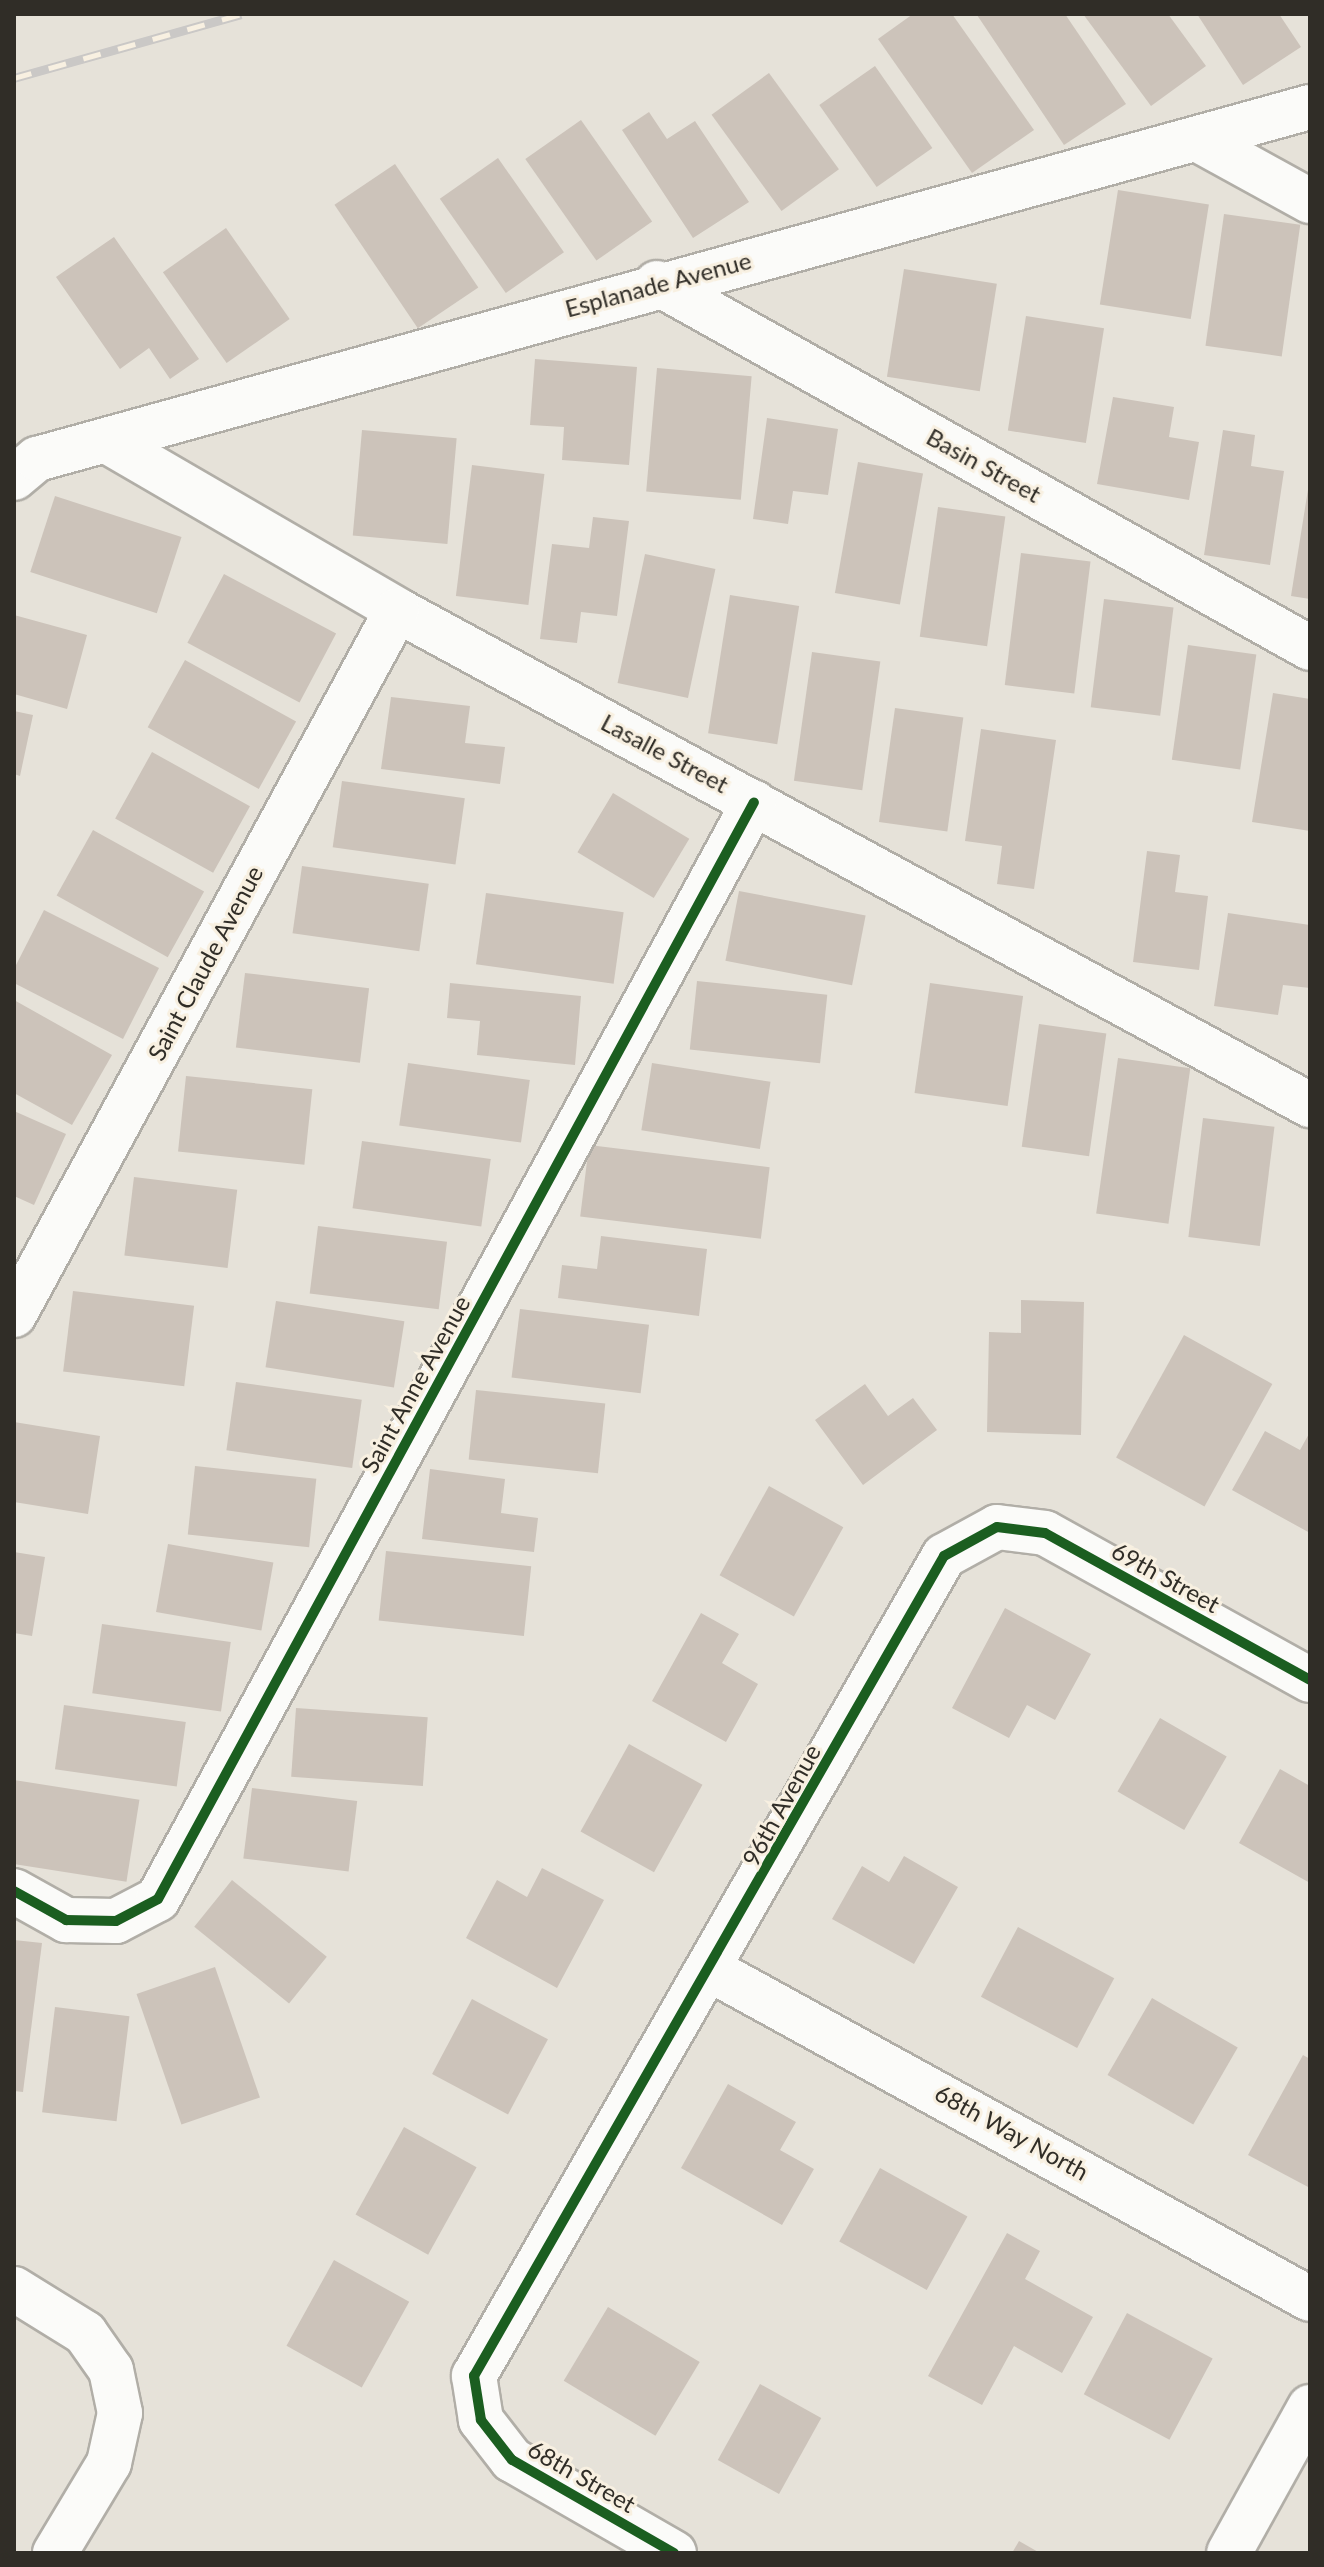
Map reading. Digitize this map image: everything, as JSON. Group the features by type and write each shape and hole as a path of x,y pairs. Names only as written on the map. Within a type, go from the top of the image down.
{"street":[{"name":"Esplanade Avenue","path":"14,478 37,459 657,283 1310,107"},
{"path":"1197,139 1310,201"},
{"name":"Basin Street","path":"657,283 1310,648"},
{"name":"Lasalle Street","path":"107,441 397,610 1310,1105"},
{"name":"Saint Claude Avenue","path":"14,1315 397,610"},
{"name":"Saint Anne Avenue","path":"14,1891 66,1920 116,1921 158,1899 754,802"},
{"name":"69th Street","path":"997,1527 1045,1533 1310,1680"},
{"name":"96th Avenue","path":"481,2420 474,2376 711,1970 944,1556 997,1527"},
{"name":"68th Way North","path":"711,1970 1310,2299"},
{"path":"14,2289 85,2333 111,2370 120,2413 109,2463 55,2553"},
{"path":"1229,2553 1310,2407"},
{"name":"68th Street","path":"481,2420 512,2460 674,2553"}],"building":[{"path":"913,14 952,14 1034,130 972,173 878,39"},
{"path":"1065,14 1126,104 1064,145 977,15"},
{"path":"1083,14 1168,14 1206,66 1151,106"},
{"path":"1197,14 1279,14 1301,47 1243,85"},
{"path":"875,66 932,148 877,187 819,105"},
{"path":"769,73 839,169 782,211 712,115"},
{"path":"649,112 667,139 695,121 749,202 693,238 622,130"},
{"path":"581,120 652,222 596,261 525,159"},
{"path":"498,158 564,252 506,293 440,199"},
{"path":"395,164 478,288 418,328 334,205"},
{"path":"1118,190 1209,204 1191,319 1100,305"},
{"path":"1224,214 1300,225 1282,356 1205,346"},
{"path":"226,228 290,319 227,363 163,272"},
{"path":"114,237 199,359 170,379 149,348 120,369 56,277"},
{"path":"904,269 997,284 980,391 887,377"},
{"path":"1026,316 1104,328 1086,443 1008,431"},
{"path":"535,359 637,367 629,465 562,460 564,427 530,425"},
{"path":"657,368 752,376 741,500 646,492"},
{"path":"1113,397 1174,407 1169,437 1199,442 1189,500 1097,484"},
{"path":"767,418 838,429 828,495 793,491 788,524 753,519"},
{"path":"362,430 457,438 447,544 353,536"},
{"path":"1223,430 1255,435 1251,466 1284,471 1270,565 1204,555"},
{"path":"858,462 923,473 900,604 835,593"},
{"path":"472,465 544,474 528,605 456,596"},
{"path":"1310,477 1310,599 1291,596"},
{"path":"55,496 181,537 157,613 30,572"},
{"path":"938,507 1005,516 987,646 920,637"},
{"path":"593,517 629,521 617,616 581,612 577,643 540,639 552,544 589,548"},
{"path":"1021,553 1090,562 1074,694 1005,685"},
{"path":"645,554 715,569 688,698 618,683"},
{"path":"224,574 336,634 300,702 187,643"},
{"path":"730,595 799,606 777,744 708,733"},
{"path":"1104,599 1173,608 1160,716 1091,707"},
{"path":"14,615 87,635 67,709 14,694"},
{"path":"1188,645 1256,655 1240,769 1172,760"},
{"path":"812,652 880,662 862,790 794,781"},
{"path":"185,660 296,722 259,789 148,727"},
{"path":"1273,693 1310,699 1310,831 1252,822"},
{"path":"391,697 470,706 465,743 505,747 500,784 381,769"},
{"path":"895,708 963,718 947,831 879,822"},
{"path":"14,711 33,715 20,776 14,774"},
{"path":"981,729 1056,740 1034,889 997,884 1002,846 965,841"},
{"path":"152,752 250,806 213,873 115,818"},
{"path":"342,781 465,798 455,865 333,847"},
{"path":"613,793 689,839 654,898 577,852"},
{"path":"93,830 204,892 168,957 57,896"},
{"path":"1147,851 1180,855 1175,892 1208,896 1199,970 1133,962"},
{"path":"302,866 429,884 419,951 293,933"},
{"path":"739,891 866,916 852,985 725,961"},
{"path":"486,893 624,912 614,984 476,964"},
{"path":"44,910 159,968 123,1039 14,983 14,969"},
{"path":"1228,913 1310,925 1310,988 1283,985 1278,1015 1214,1006"},
{"path":"245,973 369,988 360,1063 236,1047"},
{"path":"697,981 827,995 820,1063 690,1050"},
{"path":"450,983 581,996 575,1065 477,1055 480,1021 447,1018"},
{"path":"930,983 1023,996 1008,1106 915,1093"},
{"path":"14,1000 112,1055 72,1125 14,1093"},
{"path":"1039,1024 1106,1033 1089,1156 1022,1147"},
{"path":"1118,1058 1190,1068 1168,1224 1096,1213"},
{"path":"408,1063 530,1080 521,1143 399,1125"},
{"path":"652,1063 771,1082 760,1149 641,1130"},
{"path":"186,1076 312,1089 304,1165 178,1152"},
{"path":"14,1111 66,1134 34,1205 14,1196"},
{"path":"1203,1118 1274,1127 1260,1246 1188,1237"},
{"path":"362,1141 491,1159 481,1226 353,1208"},
{"path":"589,1145 770,1167 761,1239 580,1216"},
{"path":"134,1177 237,1190 228,1268 124,1255"},
{"path":"318,1226 447,1242 439,1309 310,1293"},
{"path":"601,1236 707,1249 699,1316 558,1298 562,1265 597,1269"},
{"path":"73,1291 194,1306 184,1386 63,1371"},
{"path":"1021,1300 1084,1302 1081,1435 987,1432 989,1332 1021,1333"},
{"path":"276,1301 404,1321 394,1388 266,1367"},
{"path":"520,1309 649,1325 641,1393 512,1377"},
{"path":"1184,1335 1272,1384 1204,1506 1116,1457"},
{"path":"236,1382 362,1400 352,1468 226,1450"},
{"path":"865,1384 888,1416 913,1398 937,1430 863,1485 815,1420"},
{"path":"476,1390 605,1404 598,1473 469,1460"},
{"path":"14,1422 100,1436 88,1514 14,1502"},
{"path":"1265,1431 1300,1450 1310,1432 1310,1533 1232,1490"},
{"path":"195,1466 316,1479 309,1547 188,1535"},
{"path":"430,1469 505,1479 501,1513 538,1518 534,1552 422,1539"},
{"path":"769,1486 843,1527 794,1616 720,1575"},
{"path":"168,1544 273,1563 261,1631 156,1612"},
{"path":"386,1551 531,1566 524,1636 379,1621"},
{"path":"14,1552 45,1557 32,1636 14,1633"},
{"path":"1005,1608 1091,1654 1055,1720 1027,1705 1009,1738 952,1708"},
{"path":"701,1613 739,1634 722,1663 758,1684 726,1742 652,1701"},
{"path":"102,1624 231,1642 221,1711 92,1693"},
{"path":"64,1705 186,1722 177,1786 55,1769"},
{"path":"296,1708 428,1717 423,1786 291,1777"},
{"path":"1160,1718 1227,1756 1184,1830 1118,1792"},
{"path":"629,1744 702,1785 654,1872 581,1831"},
{"path":"1280,1769 1310,1786 1310,1883 1239,1843"},
{"path":"14,1780 139,1800 126,1882 14,1864"},
{"path":"252,1788 357,1801 349,1871 243,1858"},
{"path":"904,1856 958,1887 914,1964 832,1919 862,1866 889,1882"},
{"path":"542,1868 604,1900 557,1988 466,1938 497,1880 527,1897"},
{"path":"232,1880 327,1957 289,2003 194,1927"},
{"path":"1018,1927 1114,1978 1077,2048 981,1997"},
{"path":"14,1940 42,1943 23,2092 14,2091"},
{"path":"215,1967 260,2097 181,2125 137,1994"},
{"path":"1152,1998 1238,2048 1193,2125 1108,2075"},
{"path":"472,1999 548,2039 508,2114 432,2074"},
{"path":"55,2007 129,2016 117,2121 42,2112"},
{"path":"1303,2055 1310,2059 1310,2188 1248,2155"},
{"path":"728,2084 796,2122 780,2150 814,2169 782,2225 681,2168"},
{"path":"404,2127 477,2167 428,2255 356,2214"},
{"path":"880,2168 967,2216 927,2290 839,2241"},
{"path":"1007,2233 1040,2251 1025,2279 1093,2317 1062,2373 1014,2346 982,2405 928,2376"},
{"path":"334,2260 409,2302 362,2387 286,2346"},
{"path":"608,2307 700,2362 655,2436 564,2381"},
{"path":"1127,2313 1213,2359 1169,2440 1084,2394"},
{"path":"760,2384 821,2418 779,2494 718,2460"},
{"path":"1019,2541 1040,2553 1012,2553"}],"railway":[{"path":"14,78 241,14"}],"cycle path":[{"path":"14,1891 66,1920 116,1921 158,1899 754,802"},
{"path":"674,2553 512,2460 481,2420 474,2376 944,1556 997,1527 1045,1533 1310,1680"}]}
